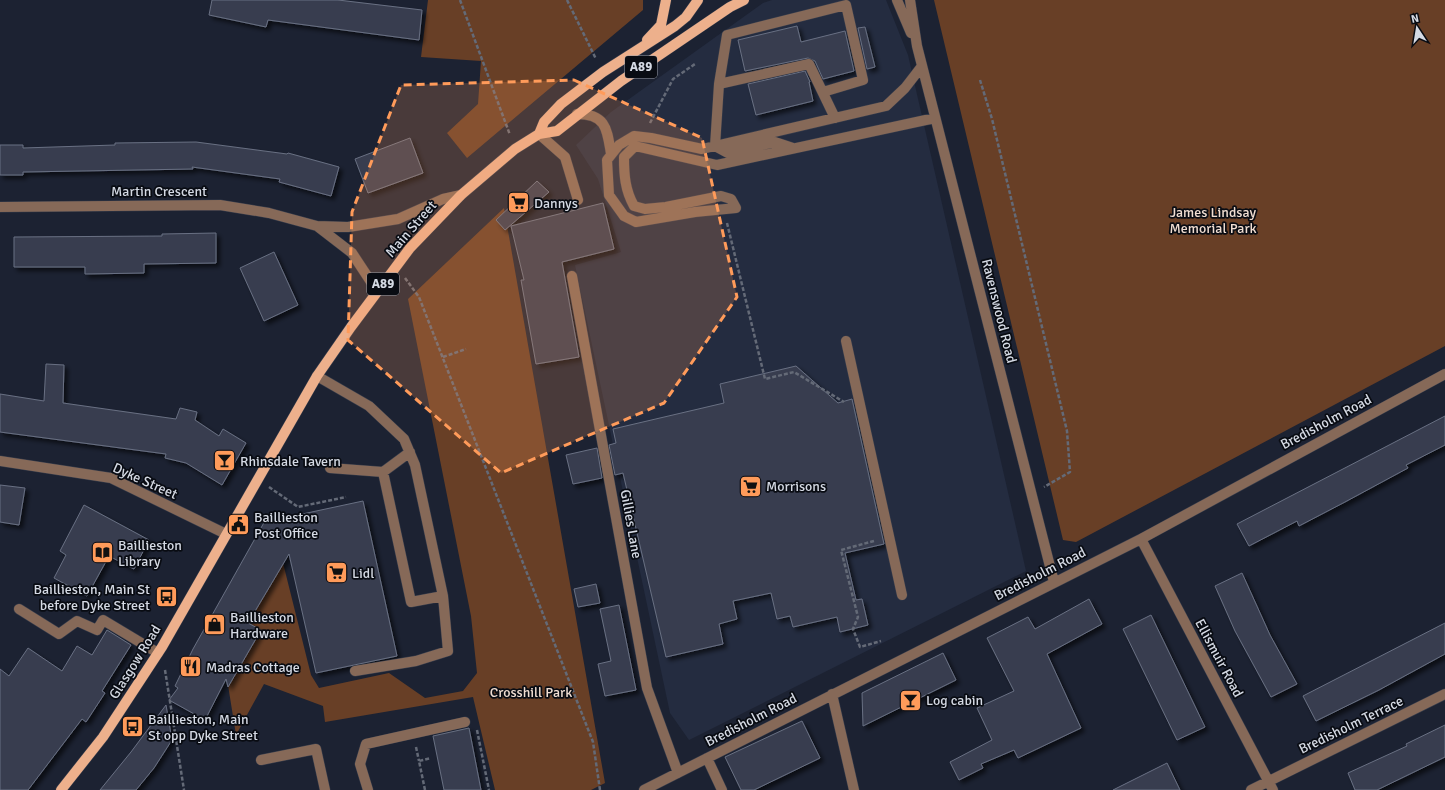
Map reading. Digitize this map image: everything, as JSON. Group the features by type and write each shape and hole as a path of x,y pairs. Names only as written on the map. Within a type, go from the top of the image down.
{"main road":[{"path":"634,53 661,25 666,0"},
{"name":"A89","path":"540,134 544,122 561,104 603,72 675,26 686,17 698,0"},
{"name":"A89","path":"515,149 540,134 556,131 621,81 730,7 744,0"},
{"name":"Main Street","path":"293,416 317,376 377,291 410,248 461,195 515,149"},
{"name":"Glasgow Road","path":"61,790 103,737 160,650 293,416"}],"street":[{"name":"Ravenswood Road","path":"897,0 917,46"},
{"name":"Ravenswood Road","path":"910,0 917,46 1054,582"},
{"path":"715,146 720,84 727,35 846,5 863,80 823,92"},
{"path":"720,84 809,64 835,118"},
{"path":"922,66 904,88 886,106 702,149 634,136 619,145 607,160 609,195 624,216 636,222 694,212 736,208 730,199 721,196 666,207 645,209 634,206 628,195 624,176 624,157 635,146 717,165 935,118"},
{"path":"577,114 588,114 599,118 606,129 611,154"},
{"path":"540,134 565,157 578,200"},
{"path":"715,146 728,153 775,142 794,148"},
{"name":"Martin Crescent","path":"0,207 220,205 269,213 317,226 348,226 398,219 443,199 461,195"},
{"name":"Martin Crescent","path":"317,226 352,253 377,291"},
{"name":"Gillies Lane","path":"572,276 647,688 678,773"},
{"path":"846,341 902,595"},
{"name":"Bredisholm Road","path":"644,790 1141,539 1445,374"},
{"path":"317,376 369,406 404,439 415,465 443,596 448,651 416,661 356,671"},
{"path":"330,468 383,472 410,452"},
{"name":"Dyke Street","path":"0,461 111,478 226,534"},
{"path":"383,472 411,602 443,596"},
{"name":"Ellismuir Road","path":"1141,539 1271,786"},
{"path":"19,610 59,634 77,621 97,630 103,620 160,650"},
{"path":"832,694 854,790"},
{"name":"Bredisholm Terrace","path":"1251,790 1271,786 1445,694"},
{"path":"368,790 360,764 366,744 465,722"},
{"path":"261,760 316,749 325,790"},
{"path":"707,758 722,790"}],"path":[{"path":"460,0 515,149"},
{"path":"567,0 603,72"},
{"path":"649,125 673,78 695,64"},
{"path":"980,80 994,127 1067,431 1070,472 1032,494"},
{"path":"722,218 727,222 765,379 794,372 850,406"},
{"path":"397,266 419,297 593,742 600,790"},
{"path":"442,357 466,349"},
{"path":"257,479 298,507 346,497"},
{"path":"881,540 841,550 858,617 853,629 860,647 881,641"},
{"path":"160,650 184,790"},
{"path":"465,722 475,720 490,790"},
{"path":"425,790 419,761 431,758"}],"highlighted area":[{"path":"574,80 702,138 737,297 664,403 501,473 348,340 352,212 401,85"}],"shaded area":[{"path":"772,0 886,0 908,55 1026,571 689,740 670,713 575,265 621,252 598,179 576,145 611,112 763,3"}],"green space":[{"path":"428,0 643,0 643,10 467,158 447,133 478,104 481,61 421,57"},
{"name":"James Lindsay Memorial Park","path":"934,0 1445,0 1445,346 1076,542 1063,540"},
{"name":"Crosshill Park","path":"504,208 605,783 591,790 495,790 473,697 325,722 323,706 264,684 236,735 228,685 261,630 248,623 283,563 311,675 319,688 389,673 425,698 463,691 477,673 471,616 408,299"}],"building":[{"path":"212,0 338,0 422,10 419,40 268,20 266,27 209,15"},
{"path":"797,26 801,42 845,31 854,71 823,79 815,61 808,58 745,71 738,40"},
{"path":"865,27 875,67 867,69 858,28"},
{"path":"805,71 810,82 813,101 756,115 748,84"},
{"path":"410,138 423,173 368,193 355,159"},
{"path":"196,142 288,153 339,167 331,196 279,182 280,179 192,167 193,169 23,172 23,175 0,175 0,145 23,145 23,148 115,145 115,143"},
{"path":"537,181 549,192 505,230 496,220"},
{"path":"603,203 614,249 562,262 579,357 536,364 521,280 524,280 511,226"},
{"path":"216,233 216,263 144,264 144,273 85,274 85,267 14,267 14,237 162,236 162,234"},
{"path":"274,252 298,305 264,321 240,268"},
{"path":"46,364 64,365 63,403 176,419 180,408 197,412 195,420 219,436 223,429 246,443 222,485 186,463 165,458 166,454 0,432 0,394 44,401"},
{"name":"Morrisons","path":"796,366 838,403 852,399 884,544 845,553 856,600 862,599 868,625 840,632 837,617 793,627 790,616 777,619 771,593 733,601 737,619 719,624 723,644 666,657 623,473 615,475 609,445 616,443 613,429 724,403 720,384"},
{"path":"1445,416 1445,445 1406,465 1408,468 1299,526 1297,521 1249,546 1237,524"},
{"path":"597,448 602,478 573,484 566,455"},
{"path":"0,485 25,488 19,525 0,522"},
{"name":"Lidl","path":"363,501 397,656 316,673 289,554 248,623 261,630 228,687 226,679 205,720 169,700 178,688 175,686 193,649 266,519 279,519"},
{"name":"Baillieston Library","path":"84,505 149,540 134,569 109,556 87,596 54,578 66,555 60,551"},
{"path":"1242,573 1270,635 1297,684 1271,697 1235,631 1215,586"},
{"path":"596,584 600,603 578,607 574,589"},
{"path":"1089,599 1102,624 1047,654 1081,728 1018,758 1014,750 981,764 983,768 959,780 950,762 992,740 977,708 1014,691 987,638 1028,617 1035,629"},
{"path":"619,605 636,690 605,696 598,664 611,661 600,609"},
{"path":"1151,615 1205,727 1177,740 1123,629"},
{"path":"1445,623 1445,654 1379,690 1316,721 1303,696"},
{"path":"107,630 131,645 102,691 105,693 86,722 82,719 28,790 0,790 0,669 9,676 28,648 62,671 77,646 92,655"},
{"path":"943,653 956,680 863,726 862,693"},
{"path":"166,705 172,740 154,768 136,790 100,790 131,752"},
{"path":"802,721 820,758 754,790 741,790 725,757"},
{"path":"1445,725 1445,757 1377,790 1355,790 1348,773 1407,746 1406,744"},
{"path":"469,728 481,790 444,790 433,736"},
{"path":"1167,763 1180,790 1113,790"}],"place":[{"name":"Dannys","path":"518,203"},
{"name":"Rhinsdale Tavern","path":"225,461"},
{"name":"Morrisons","path":"750,486"},
{"name":"Baillieston Post Office","path":"239,525"},
{"name":"Baillieston Library","path":"102,553"},
{"name":"Lidl","path":"336,573"},
{"name":"Baillieston, Main St before Dyke Street","path":"166,597"},
{"name":"Baillieston Hardware","path":"215,625"},
{"name":"Madras Cottage","path":"191,667"},
{"name":"Log cabin","path":"911,700"},
{"name":"Baillieston, Main St opp Dyke Street","path":"132,727"}]}
